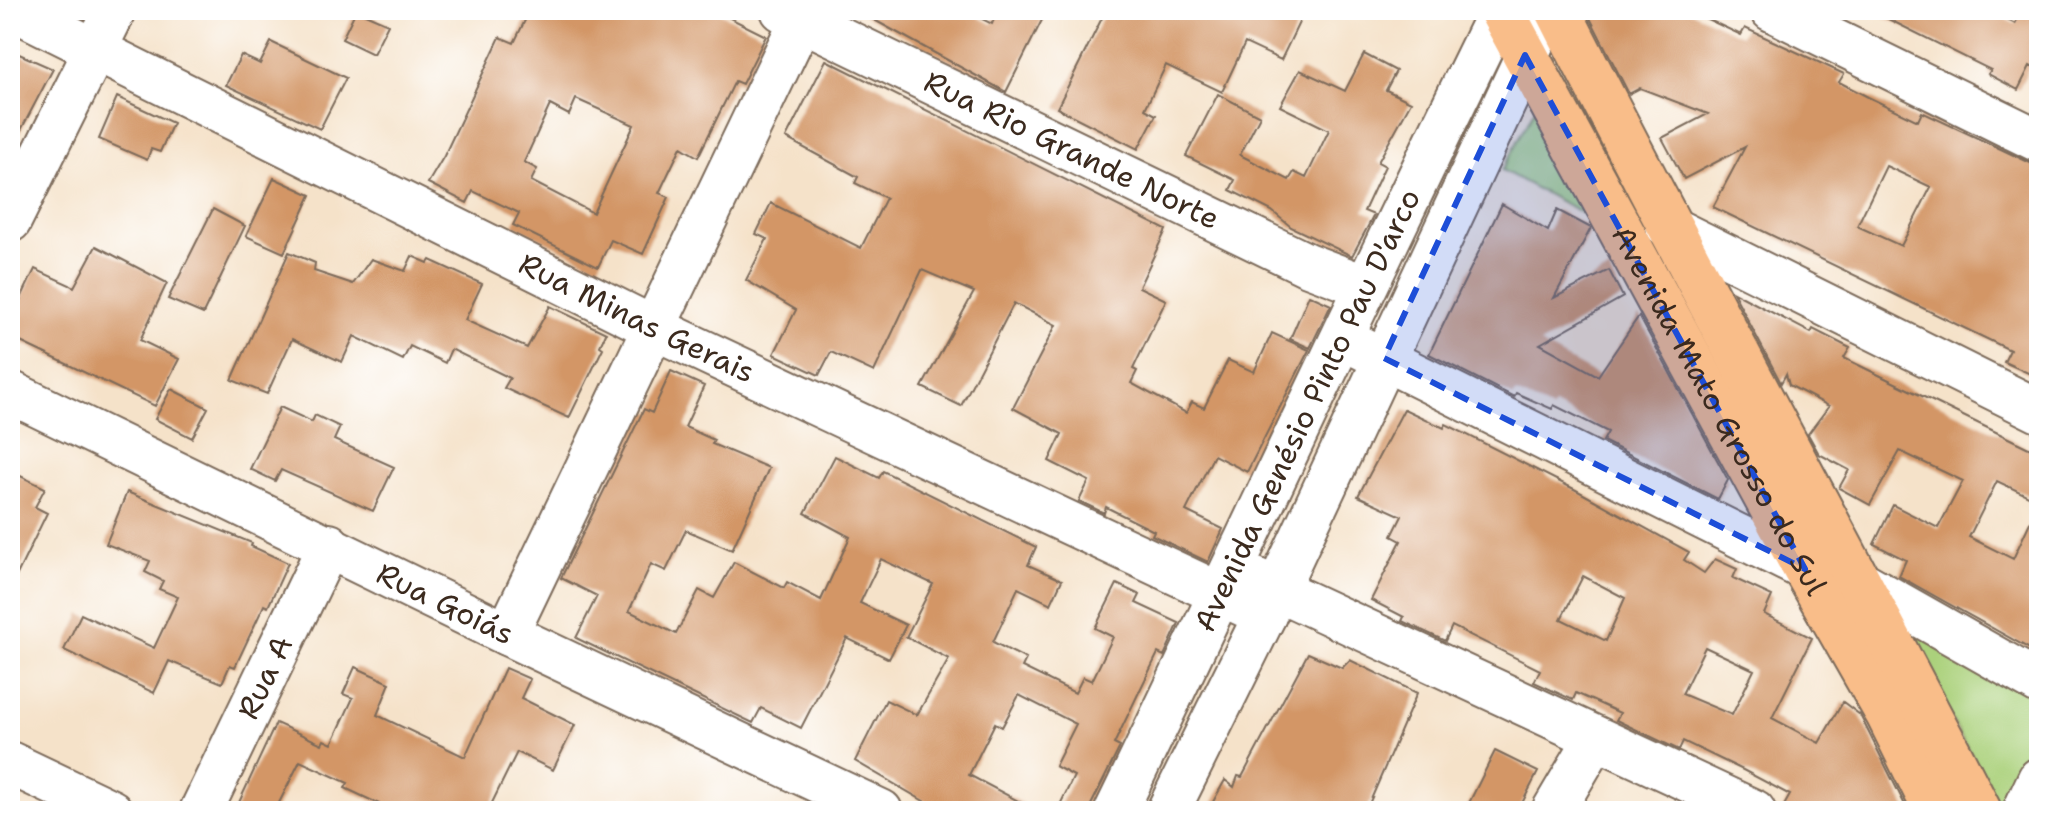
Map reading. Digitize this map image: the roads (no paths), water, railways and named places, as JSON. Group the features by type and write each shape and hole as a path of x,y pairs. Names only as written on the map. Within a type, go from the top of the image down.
{"main road":[{"name":"Avenida Mato Grosso do Sul","path":"1501,10 1805,569 1888,714 1936,811"},
{"name":"Avenida Mato Grosso do Sul","path":"1558,10 1667,226 1861,582 1979,811"}],"street":[{"name":"Rua Minas Gerais","path":"15,10 652,327 1271,602 1596,738 1754,811"},
{"path":"10,221 115,10"},
{"name":"Avenida Genésio Pinto Pau D'arco","path":"1116,811 1228,581 1364,286 1501,10"},
{"name":"Avenida Genésio Pinto Pau D'arco","path":"1168,811 1271,602 1548,10"},
{"path":"1772,10 2039,141"},
{"path":"507,634 797,13"},
{"name":"Rua Rio Grande Norte","path":"797,13 1306,264 1364,286"},
{"path":"1667,226 2039,411"},
{"path":"1341,338 1805,569"},
{"name":"Rua Goiás","path":"10,392 867,808"},
{"name":"Rua A","path":"201,811 329,545"},
{"path":"1861,582 2039,683"},
{"path":"1553,811 1596,738"},
{"path":"10,763 111,811"},
{"path":"2024,811 2039,779"}]}
